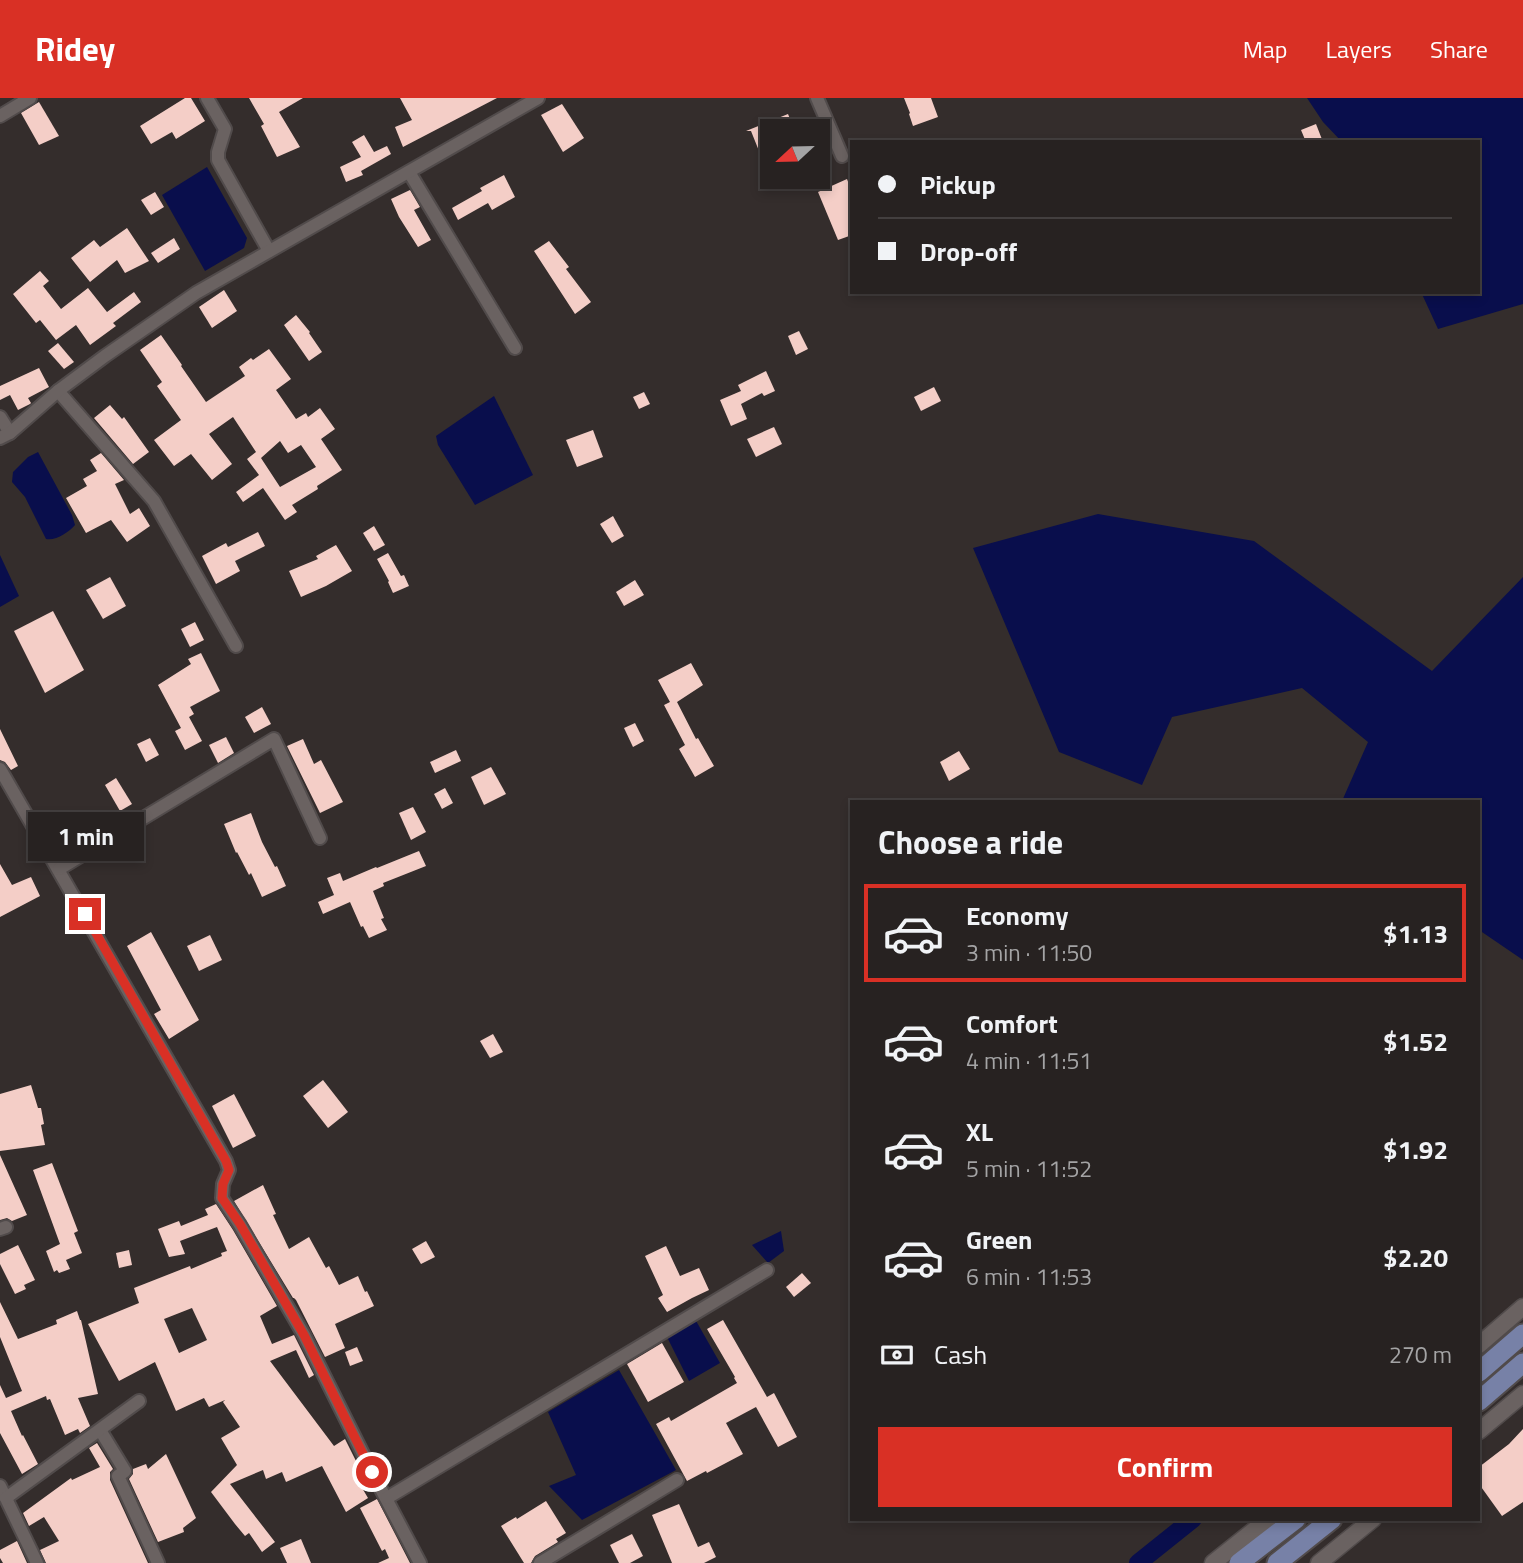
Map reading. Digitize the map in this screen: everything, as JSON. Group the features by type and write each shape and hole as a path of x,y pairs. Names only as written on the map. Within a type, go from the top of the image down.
{"main road":[{"path":"1480,1371 1523,1334"},
{"path":"1480,1400 1523,1363"},
{"path":"1239,1563 1293,1521"},
{"path":"1276,1563 1329,1521"}],"street":[{"path":"0,116 30,98"},
{"path":"207,98 225,129 218,159 270,251"},
{"path":"0,417 5,435 105,356 196,293 538,98"},
{"path":"817,98 842,156"},
{"path":"409,172 515,348"},
{"path":"58,391 155,501 236,646"},
{"path":"59,869 274,739 320,838"},
{"path":"0,769 226,1161 229,1170 223,1184 222,1198 304,1335 420,1563"},
{"path":"387,1498 767,1270"},
{"path":"1480,1344 1523,1307"},
{"path":"1480,1430 1523,1394"},
{"path":"37,1563 3,1492 100,1430 139,1401"},
{"path":"100,1430 125,1471 118,1476 158,1563"},
{"path":"540,1563 677,1479"},
{"path":"1213,1563 1266,1521"},
{"path":"1319,1563 1371,1521"}],"shaded area":[{"path":"1307,98 1523,98 1523,304 1438,329 1422,294 1480,294 1480,140 1340,140 1323,122"},
{"path":"207,167 247,238 244,248 205,271 162,195"},
{"path":"494,396 533,475 475,505 438,445 436,436"},
{"path":"38,452 75,525 54,539 46,539 25,497 12,482 13,472 28,457"},
{"path":"1098,514 1254,541 1432,671 1523,577 1523,960 1480,931 1480,800 1342,800 1368,742 1302,688 1172,717 1142,785 1059,752 973,548"},
{"path":"0,555 19,596 0,607"},
{"path":"781,1231 784,1251 768,1263 752,1245"},
{"path":"695,1319 720,1363 689,1381 666,1335"},
{"path":"619,1370 676,1470 582,1520 549,1486 576,1475 548,1412"}],"building":[{"path":"185,98 191,98 205,121 176,139 172,132 151,144 140,126"},
{"path":"249,98 303,98 279,112 300,147 277,157 261,126 264,124"},
{"path":"400,98 497,98 403,147 395,127 412,120"},
{"path":"904,98 931,98 938,117 913,126"},
{"path":"39,102 59,136 39,145 21,113"},
{"path":"562,104 584,138 563,152 541,115"},
{"path":"788,114 790,119 776,119"},
{"path":"1316,124 1322,140 1305,140 1301,130"},
{"path":"760,125 760,154 751,131 746,131"},
{"path":"364,135 374,152 387,146 391,154 361,171 363,175 346,182 340,167 361,157 352,142"},
{"path":"504,175 515,197 492,210 488,203 458,220 452,208"},
{"path":"847,179 850,187 850,236 838,240 818,192 830,189"},
{"path":"410,190 420,207 414,210 431,240 418,247 391,199"},
{"path":"155,192 164,207 151,215 141,200"},
{"path":"127,228 149,261 125,273 117,260 90,282 71,258 94,240 100,247"},
{"path":"174,238 180,249 158,263 151,253"},
{"path":"549,241 591,302 575,314 534,251"},
{"path":"40,271 49,281 43,286 61,309 88,288 107,312 134,292 141,302 113,323 116,326 90,345 76,325 56,340 40,320 36,323 13,294"},
{"path":"224,290 237,311 212,328 199,307"},
{"path":"296,315 322,352 309,361 284,325"},
{"path":"799,331 808,349 796,355 788,336"},
{"path":"161,335 206,402 245,376 239,367 269,349 291,379 276,390 296,419 306,413 308,417 320,408 335,429 321,439 342,470 292,505 297,512 285,520 263,488 243,502 236,492 259,475 247,459 256,452 233,417 209,434 232,464 212,480 191,454 174,466 154,440 181,420 157,386 162,382 140,350","holes":["280,441 288,453 301,445 316,467 280,487 261,458"]},
{"path":"58,343 74,362 64,369 48,351"},
{"path":"39,368 49,387 28,398 30,404 18,410 10,395 0,400 0,386"},
{"path":"766,371 775,391 764,396 762,393 741,404 747,419 731,426 720,400 741,391 738,385"},
{"path":"934,387 941,401 921,411 914,397"},
{"path":"644,392 650,404 639,409 633,397"},
{"path":"110,405 122,419 124,417 149,452 133,464 94,418"},
{"path":"774,427 782,444 756,457 747,439"},
{"path":"593,430 603,457 577,467 566,440"},
{"path":"101,453 124,480 115,484 130,514 139,508 150,526 127,542 111,520 86,533 66,498 87,486 83,479 97,471 90,460"},
{"path":"613,516 624,536 612,543 600,524"},
{"path":"374,526 385,545 374,551 363,533"},
{"path":"258,532 265,546 235,561 240,571 216,584 202,556 226,543 228,547"},
{"path":"336,545 352,571 301,597 289,571 318,559 316,556"},
{"path":"388,553 409,586 393,593 377,559"},
{"path":"110,577 126,606 103,619 86,590"},
{"path":"635,580 644,595 624,606 616,592"},
{"path":"53,611 84,670 45,693 14,631"},
{"path":"195,622 204,640 190,647 181,629"},
{"path":"201,653 220,691 190,707 194,714 189,717 202,741 185,750 175,731 181,728 158,685 191,664 188,659"},
{"path":"691,663 703,685 677,702 714,766 695,777 679,749 685,745 664,705 670,702 658,680"},
{"path":"262,707 271,724 254,733 245,717"},
{"path":"635,723 644,741 633,747 624,728"},
{"path":"0,729 18,766 11,770 0,760"},
{"path":"226,737 234,753 218,763 209,745"},
{"path":"150,738 159,755 146,762 137,744"},
{"path":"303,739 314,764 321,760 343,802 320,813 287,746"},
{"path":"456,750 461,761 435,773 430,762"},
{"path":"959,751 970,769 949,781 940,762"},
{"path":"491,767 506,794 484,805 471,777"},
{"path":"116,778 132,804 120,811 105,785"},
{"path":"445,788 453,803 442,809 434,794"},
{"path":"413,807 426,832 411,840 399,813"},
{"path":"114,813 119,823 91,840 85,829"},
{"path":"251,813 262,842 286,886 262,897 251,873 249,875 236,853 224,824"},
{"path":"419,851 426,866 383,883 384,886 373,891 387,930 369,938 350,902 323,914 318,902 334,895 327,878 340,873 343,881"},
{"path":"0,864 12,885 31,877 40,896 0,917"},
{"path":"151,932 199,1020 169,1039 154,1014 161,1010 127,946"},
{"path":"210,935 222,960 199,971 187,946"},
{"path":"493,1034 503,1052 490,1058 480,1041"},
{"path":"323,1080 348,1112 328,1128 303,1096"},
{"path":"31,1085 38,1108 41,1108 45,1145 0,1151 0,1094"},
{"path":"234,1094 256,1136 233,1148 212,1106"},
{"path":"0,1155 27,1215 12,1221 7,1218 0,1220"},
{"path":"52,1163 78,1231 74,1233 82,1253 66,1260 70,1269 59,1273 57,1270 54,1272 46,1251 60,1244 33,1170"},
{"path":"263,1185 289,1249 309,1237 339,1285 358,1276 374,1306 335,1324 345,1348 325,1357 296,1300 234,1201"},
{"path":"216,1204 277,1306 260,1316 272,1344 294,1335 314,1375 309,1378 296,1350 270,1361 334,1446 345,1439 359,1467 352,1471 368,1498 346,1512 322,1466 286,1482 282,1472 266,1479 263,1470 230,1484 275,1542 262,1552 249,1533 245,1536 211,1492 237,1465 221,1438 240,1427 223,1402 225,1400 209,1407 204,1398 176,1411 155,1362 119,1381 88,1324 139,1303 134,1288 222,1256 221,1253 227,1251 217,1227 180,1241 185,1254 169,1257 158,1229 179,1221 181,1226 208,1215 205,1209","holes":["192,1308 207,1340 179,1353 164,1319"]},
{"path":"426,1241 435,1257 421,1264 412,1249"},
{"path":"18,1245 35,1280 24,1285 26,1289 15,1294 0,1264 0,1254"},
{"path":"666,1246 680,1276 699,1268 709,1290 667,1312 658,1298 663,1295 645,1256"},
{"path":"129,1250 132,1265 119,1268 116,1253"},
{"path":"802,1273 811,1283 794,1297 786,1287"},
{"path":"0,1302 18,1339 57,1324 56,1320 77,1311 98,1394 78,1398 90,1426 80,1433 78,1429 65,1435 50,1399 47,1400 46,1396 11,1411 38,1464 22,1474 0,1433 0,1385 6,1398 22,1391 0,1337"},
{"path":"723,1320 767,1397 774,1393 797,1437 778,1447 756,1407 726,1423 743,1454 687,1481 656,1424 669,1417 671,1421 737,1383 707,1329"},
{"path":"662,1343 684,1382 648,1402 627,1364"},
{"path":"357,1347 363,1361 350,1366 345,1352"},
{"path":"1523,1429 1523,1502 1502,1516 1480,1485 1480,1466 1509,1444"},
{"path":"97,1443 113,1469 110,1472 110,1480 148,1563 46,1563 40,1550 59,1541 44,1517 29,1526 23,1513 71,1478 72,1480 100,1467 89,1448"},
{"path":"166,1454 196,1518 183,1528 184,1532 158,1542 129,1479 133,1469 146,1464 148,1469"},
{"path":"377,1499 410,1563 378,1563 389,1558 385,1549 382,1551 360,1508"},
{"path":"546,1501 566,1533 556,1539 558,1542 535,1556 531,1563 524,1563 501,1526"},
{"path":"679,1504 698,1547 709,1542 716,1557 704,1563 672,1563 652,1515"},
{"path":"632,1534 643,1556 630,1563 619,1563 610,1545"},
{"path":"301,1539 311,1563 287,1563 280,1548"},
{"path":"17,1541 27,1563 3,1563 0,1550"}],"waterway":[{"path":"1138,1563 1190,1521"}],"route":[{"path":"85,914 226,1161 229,1170 221,1191 225,1205 240,1224 304,1335 372,1472"}]}
